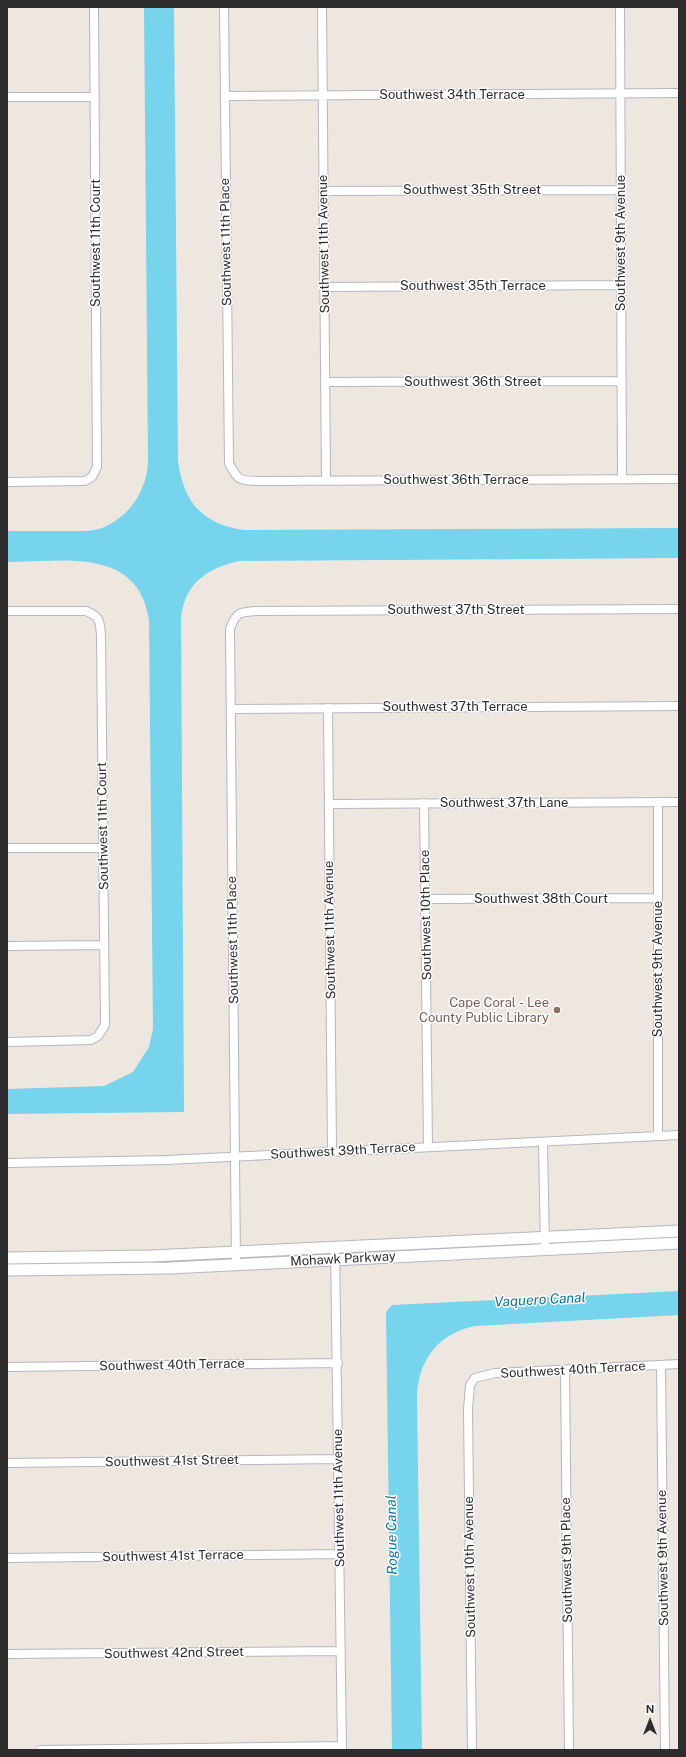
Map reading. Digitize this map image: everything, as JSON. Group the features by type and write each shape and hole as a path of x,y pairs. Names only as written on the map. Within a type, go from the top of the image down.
{"street":[{"name":"Southwest 11th Court","path":"7,482 85,481 92,477 97,467 94,7"},
{"name":"Southwest 11th Place","path":"224,7 229,464 235,476"},
{"name":"Southwest 11th Avenue","path":"322,7 326,480"},
{"name":"Southwest 9th Avenue","path":"620,7 622,479"},
{"name":"Southwest 34th Terrace","path":"225,96 679,94"},
{"path":"7,97 95,97"},
{"name":"Southwest 35th Street","path":"323,191 621,190"},
{"name":"Southwest 35th Terrace","path":"324,288 621,285"},
{"name":"Southwest 36th Street","path":"325,382 622,381"},
{"name":"Southwest 36th Terrace","path":"235,476 243,480 679,478"},
{"name":"Southwest 37th Street","path":"234,616 241,612 257,611 679,609"},
{"name":"Southwest 11th Court","path":"7,611 86,611 96,615 100,622 105,1025 98,1036 91,1040 7,1042"},
{"name":"Southwest 11th Place","path":"234,616 230,629 236,1264"},
{"name":"Southwest 37th Terrace","path":"231,709 679,706"},
{"name":"Southwest 11th Avenue","path":"328,708 332,1152"},
{"name":"Southwest 9th Avenue","path":"658,802 658,1136"},
{"name":"Southwest 37th Lane","path":"329,804 679,802"},
{"name":"Southwest 10th Place","path":"424,803 428,1147"},
{"path":"7,848 103,848"},
{"name":"Southwest 38th Court","path":"426,899 657,898"},
{"path":"7,946 104,945"},
{"name":"Southwest 39th Terrace","path":"7,1163 167,1160 679,1135"},
{"path":"543,1142 545,1249"},
{"name":"Mohawk Parkway","path":"7,1258 151,1256 679,1231"},
{"name":"Mohawk Parkway","path":"7,1270 169,1268 679,1243"},
{"name":"Southwest 11th Avenue","path":"335,1247 338,1363 342,1748"},
{"name":"Southwest 40th Terrace","path":"7,1367 338,1363"},
{"name":"Southwest 40th Terrace","path":"470,1385 475,1378 495,1373 679,1364"},
{"name":"Southwest 9th Avenue","path":"661,1365 665,1750"},
{"name":"Southwest 9th Place","path":"565,1370 569,1750"},
{"name":"Southwest 10th Avenue","path":"470,1385 468,1410 472,1750"},
{"name":"Southwest 41st Street","path":"7,1462 338,1459"},
{"name":"Southwest 41st Terrace","path":"7,1558 340,1554"},
{"name":"Southwest 42nd Street","path":"7,1654 341,1651"},
{"path":"40,1750 342,1748"}],"water":[{"path":"144,7 174,7 178,460 185,488 190,499 197,508 206,516 217,522 229,527 244,530 679,528 679,558 239,561 217,568 199,579 187,595 181,618 184,1112 7,1114 7,1089 104,1086 133,1072 149,1047 153,1029 149,620 142,596 130,580 114,569 94,563 73,561 7,562 7,531 85,531 102,528 121,517 129,509 136,501 145,481 148,459"},
{"path":"679,1291 679,1315 475,1326 462,1329 441,1341 427,1359 422,1370 417,1395 422,1750 392,1750 386,1312 392,1305"}],"place":[{"name":"Cape Coral - Lee County Public Library","path":"557,1010"}],"water label":[{"name":"Vaquero Canal","path":"540,1300"},
{"name":"Rogue Canal","path":"392,1535"}]}
